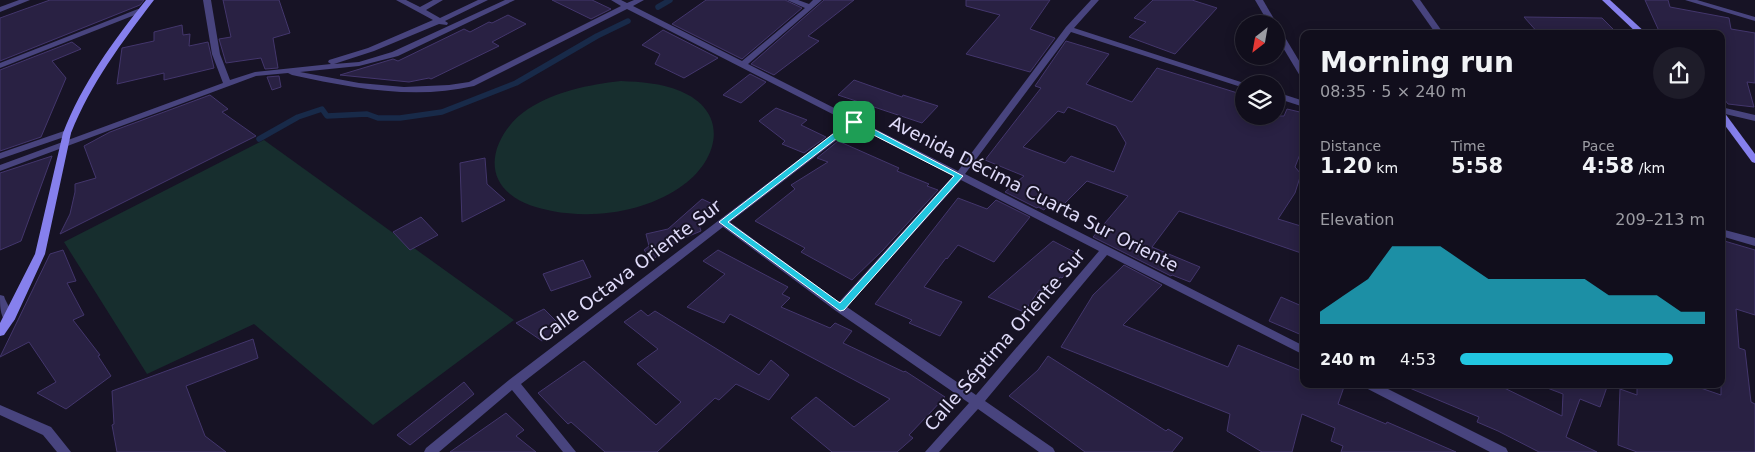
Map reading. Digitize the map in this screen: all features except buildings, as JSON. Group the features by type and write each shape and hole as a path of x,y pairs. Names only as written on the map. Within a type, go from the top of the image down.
{"street":[{"path":"0,10 26,0"},
{"path":"0,332 40,254 67,133 73,116 93,80 150,0"},
{"path":"207,0 216,54 227,83"},
{"path":"400,0 453,28"},
{"path":"421,10 439,0"},
{"path":"312,68 363,53 418,31 484,0"},
{"path":"0,168 255,74 359,64 395,54 511,0"},
{"name":"Avenida Décima Cuarta Sur Oriente","path":"614,0 1300,349"},
{"path":"282,71 332,81 372,86 436,90 471,84 640,0"},
{"path":"791,0 810,7"},
{"path":"742,65 818,0"},
{"path":"840,308 959,176 1069,29 1095,0"},
{"path":"1259,0 1268,15"},
{"path":"1416,0 1437,30"},
{"path":"1606,0 1639,30"},
{"path":"1688,0 1755,19"},
{"path":"0,66 141,11"},
{"path":"1069,29 1235,82"},
{"path":"418,31 430,38"},
{"path":"1285,43 1300,69"},
{"path":"1285,98 1300,103"},
{"path":"1725,111 1755,118"},
{"path":"1725,119 1755,160"},
{"name":"Calle Octava Oriente Sur","path":"430,452 513,383 854,122"},
{"path":"0,156 67,133"},
{"path":"723,222 840,308 1049,452"},
{"path":"1725,233 1755,242"},
{"name":"Calle Séptima Oriente Sur","path":"931,452 977,402 1106,250"},
{"path":"0,299 8,319"},
{"path":"513,383 570,452"},
{"path":"1376,388 1502,452"},
{"path":"0,410 6,418 47,431 65,452"}],"green space":[{"path":"621,81 651,83 673,88 696,100 707,111 713,124 714,138 703,165 693,177 679,188 650,203 601,214 552,211 525,203 510,194 501,184 496,173 495,161 497,149 509,126 528,109 561,93"},
{"path":"264,140 514,320 373,425 254,324 147,374 64,242"}],"waterway":[{"path":"658,7 670,0"},
{"path":"259,139 298,117 322,109 327,116 367,114 378,118 400,118 442,112 516,83 597,36 628,21"}],"route":[{"path":"854,122 959,176 840,308 723,222 854,122"}]}
